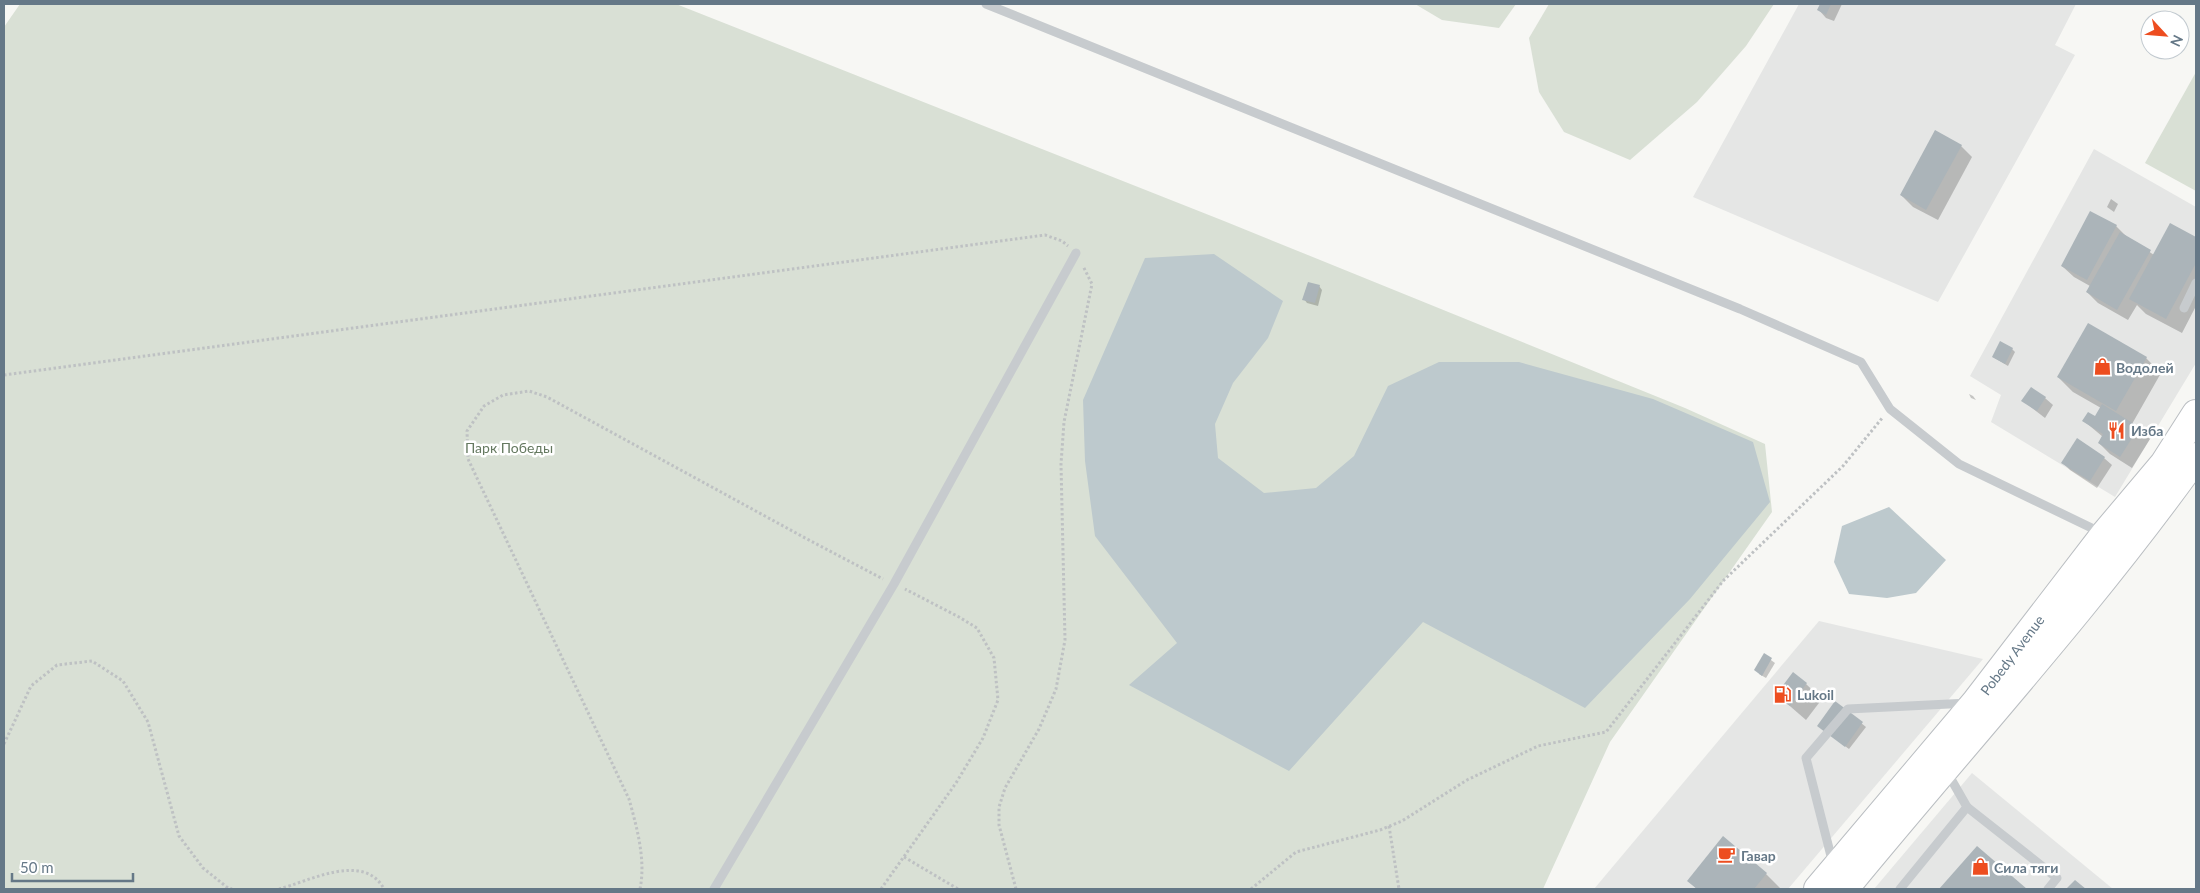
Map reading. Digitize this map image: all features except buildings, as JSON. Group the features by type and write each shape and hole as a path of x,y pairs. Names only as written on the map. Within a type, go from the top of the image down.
{"main road":[{"name":"Pobedy Avenue","path":"1840,885 1976,702 2105,534 2164,464 2196,414"},
{"name":"Pobedy Avenue","path":"1840,885 1946,770 2123,555 2196,457"}],"lane":[{"path":"986,4 1722,301 1861,362 1890,408 1959,464 2105,534"},
{"path":"714,889 894,584 1076,253"},
{"path":"2184,308 2196,283"},
{"path":"1840,885 1806,758 1848,709 1976,702"},
{"path":"1946,770 1967,807 2057,878 2048,889"},
{"path":"1900,889 1967,807"}],"path":[{"path":"4,375 1044,235 1062,241 1076,253 1092,284 1064,422 1061,464 1065,640 1056,689 1039,729 1005,788 999,807 999,825 1016,889"},
{"path":"640,889 642,880 639,834 629,799 468,460 467,431 484,406 503,395 529,391 547,397 807,539 959,616 976,628 994,658 998,700 979,746 956,783 881,889"},
{"path":"1251,889 1296,852 1402,821 1467,780 1538,746 1606,732 1723,581 1843,466 1890,408"},
{"path":"4,744 31,686 57,665 92,661 123,681 148,722 179,836 202,868 232,889"},
{"path":"1390,826 1399,889"},
{"path":"904,856 958,889"},
{"path":"279,889 320,875 346,870 369,875 384,889"}],"shaded area":[{"path":"1799,4 2076,4 2055,45 2075,55 1938,302 1693,197"},
{"path":"2094,149 2196,207 2196,363 2115,497 1991,422 2001,395 1970,376"},
{"path":"1214,254 1283,301 1268,338 1233,383 1215,424 1218,458 1264,493 1316,488 1354,456 1388,386 1439,362 1519,362 1653,399 1753,442 1770,502 1690,599 1585,708 1423,622 1289,771 1129,685 1177,643 1095,536 1085,461 1083,400 1145,258"},
{"path":"1889,507 1946,560 1916,593 1887,598 1849,594 1834,562 1842,526"},
{"path":"1819,621 1983,659 1788,889 1594,889"},
{"path":"1972,773 2113,889 1874,889"}],"green space":[{"name":"Парк Победы","path":"20,4 676,4 1224,221 1685,408 1765,444 1772,512 1610,742 1543,889 4,889 4,27"},
{"path":"1415,4 1516,4 1499,28 1442,20"},
{"path":"1549,4 1774,4 1746,46 1697,102 1630,160 1564,132 1539,92 1529,38"},
{"path":"2196,72 2196,191 2145,163"}],"place":[{"name":"Водолей","path":"2102,367"},
{"name":"Изба","path":"2117,430"},
{"name":"Lukoil","path":"1783,694"},
{"name":"Гавар","path":"1727,855"},
{"name":"Сила тяги","path":"1980,867"}]}
